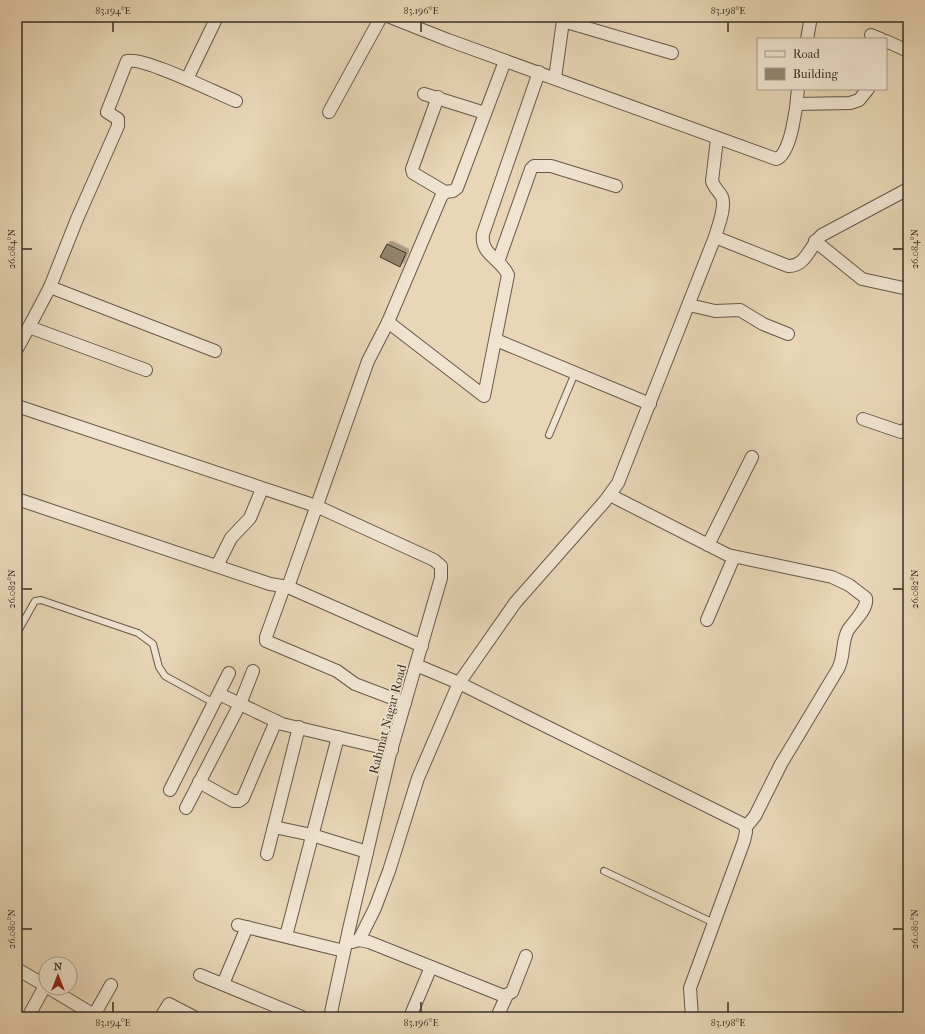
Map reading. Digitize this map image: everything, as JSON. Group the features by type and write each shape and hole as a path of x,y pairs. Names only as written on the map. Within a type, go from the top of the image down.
{"street":[{"path":"187,79 217,17"},
{"path":"329,112 381,17"},
{"path":"390,17 717,139 776,159 780,158 785,151 797,104 798,90"},
{"path":"807,38 811,17"},
{"path":"555,78 563,19 672,53"},
{"path":"887,41 908,51"},
{"path":"17,348 50,287 77,219 118,126 118,119 107,112 125,65 131,60 140,62 187,79 236,101"},
{"path":"438,98 412,170 413,173 445,192 453,191 457,188 505,61"},
{"path":"388,322 484,396 508,279 506,271 484,247 483,234 539,72"},
{"path":"797,104 850,103 859,100 867,90"},
{"path":"424,94 485,113"},
{"path":"222,984 243,926 345,947 359,940 375,908 387,876 418,778 459,683 515,603 610,495 618,483 715,237 722,204 722,198 713,186 712,181 717,139"},
{"path":"498,262 531,169 534,166 551,166 616,186"},
{"path":"715,237 793,266 798,265 802,262 815,241 838,226 908,189"},
{"path":"405,703 355,684 332,670 266,641 266,635 286,587 368,361 388,322 445,192"},
{"path":"815,241 862,279 908,289"},
{"path":"50,287 215,350"},
{"path":"689,305 715,311 740,310 763,324 788,334"},
{"path":"29,327 146,370"},
{"path":"496,340 650,404"},
{"path":"17,406 316,506"},
{"path":"863,419 901,432 907,429 908,426"},
{"path":"708,544 752,457"},
{"path":"217,566 231,538 250,518 262,488"},
{"path":"610,495 734,557 841,580 864,595 867,602 848,632 842,648 842,661 838,669 781,764 752,821 746,827 744,841 690,988 693,1007 692,1017"},
{"path":"17,498 270,584 286,587 422,646"},
{"name":"Rahmat Nagar Road","path":"316,506 434,560 442,566 441,578 392,750 367,852 330,1017"},
{"path":"707,620 734,557"},
{"path":"416,665 459,683 742,823 746,827"},
{"path":"186,808 240,704 253,671"},
{"path":"170,790 229,673"},
{"path":"216,698 240,704 276,721 392,750"},
{"path":"199,782 233,801 239,801 243,798 276,721"},
{"path":"267,854 299,727"},
{"path":"286,936 338,737"},
{"path":"274,827 312,835 367,852"},
{"path":"359,940 369,942 507,995"},
{"path":"497,1017 507,995 512,992 526,956"},
{"path":"410,1017 431,967"},
{"path":"17,969 38,982"},
{"path":"200,975 302,1017"},
{"path":"62,996 94,1016 111,985"},
{"path":"28,1017 41,996"},
{"path":"161,1017 169,1004 194,1017"}],"lane":[{"path":"549,435 575,373"},
{"path":"17,633 31,606 35,601 41,600 138,633 153,644 159,667 165,676 216,698"},
{"path":"604,871 714,923"}],"building":[{"path":"387,244 406,253 400,267 380,257"}]}
